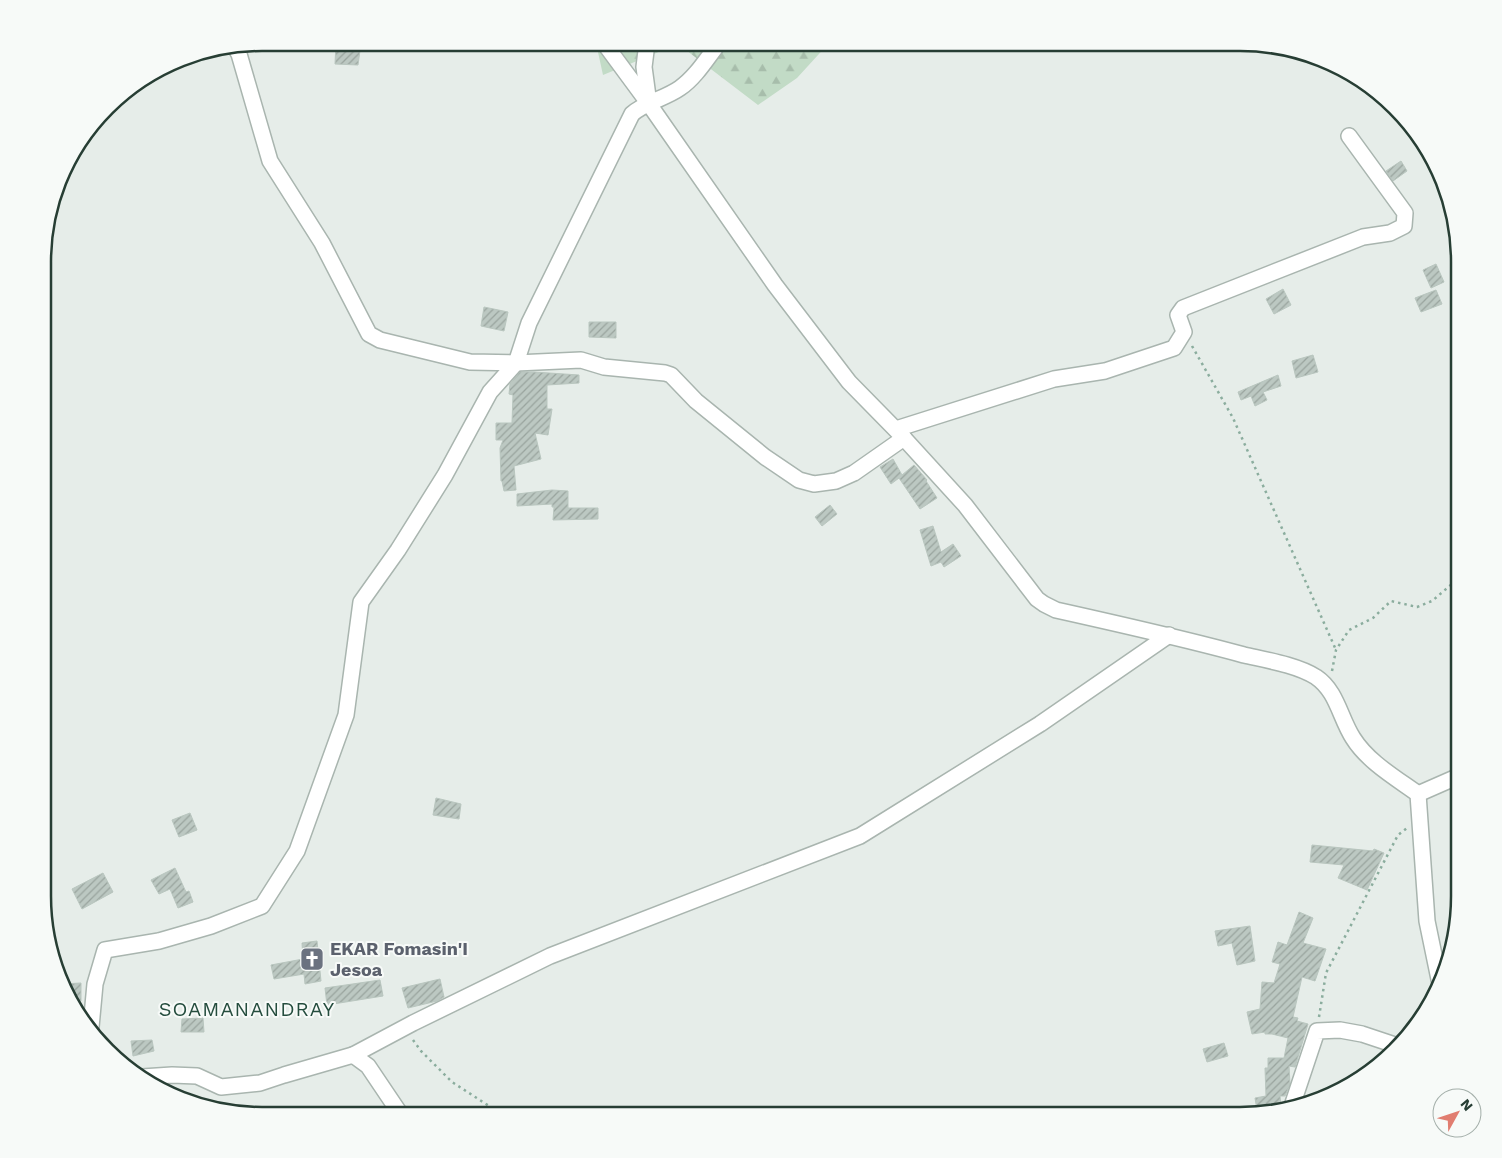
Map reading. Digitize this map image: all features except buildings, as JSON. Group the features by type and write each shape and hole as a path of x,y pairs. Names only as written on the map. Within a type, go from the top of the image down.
{"street":[{"path":"610,51 650,104 792,307 849,382 965,505 1037,599 1056,610 1169,635 1294,668 1315,677 1329,688 1352,738 1362,750 1373,761 1418,794"},
{"path":"646,51 644,67 650,104"},
{"path":"92,1019 95,984 105,950 159,941 211,926 262,906 297,851 346,715 361,602 398,550 446,475 490,392 516,363 529,324 632,114 639,108 679,89 691,79 713,51"},
{"path":"238,53 270,161 322,243 369,334 380,340 470,362 516,363 581,360 604,367 671,375 696,401 765,457 799,480 814,484 836,481 854,474 900,434 1054,379 1105,371 1174,348 1184,332 1178,315 1183,308 1363,237 1390,233 1404,226 1405,213 1350,136"},
{"path":"153,1076 197,1076 221,1087 260,1083 353,1055 550,956 860,836 1040,724 1169,635"},
{"path":"1418,794 1451,780"},
{"path":"1418,794 1427,921 1437,971"},
{"path":"1294,1100 1317,1031 1340,1030 1362,1034 1390,1043"},
{"path":"353,1055 368,1066 396,1107"}],"path":[{"path":"1184,332 1233,418 1336,650"},
{"path":"1329,688 1336,650 1349,630 1373,618 1391,601 1417,607 1432,601 1451,585"},
{"path":"1317,1031 1326,973 1398,835 1419,816"},
{"path":"405,1028 421,1051 452,1082 491,1107"}],"green space":[{"path":"598,51 661,51 603,75"},
{"path":"687,51 822,51 797,78 758,105"}],"place":[{"name":"EKAR Fomasin'I Jesoa","path":"312,959"}],"district":[{"name":"SOAMANANDRAY","path":"247,1009"}]}
